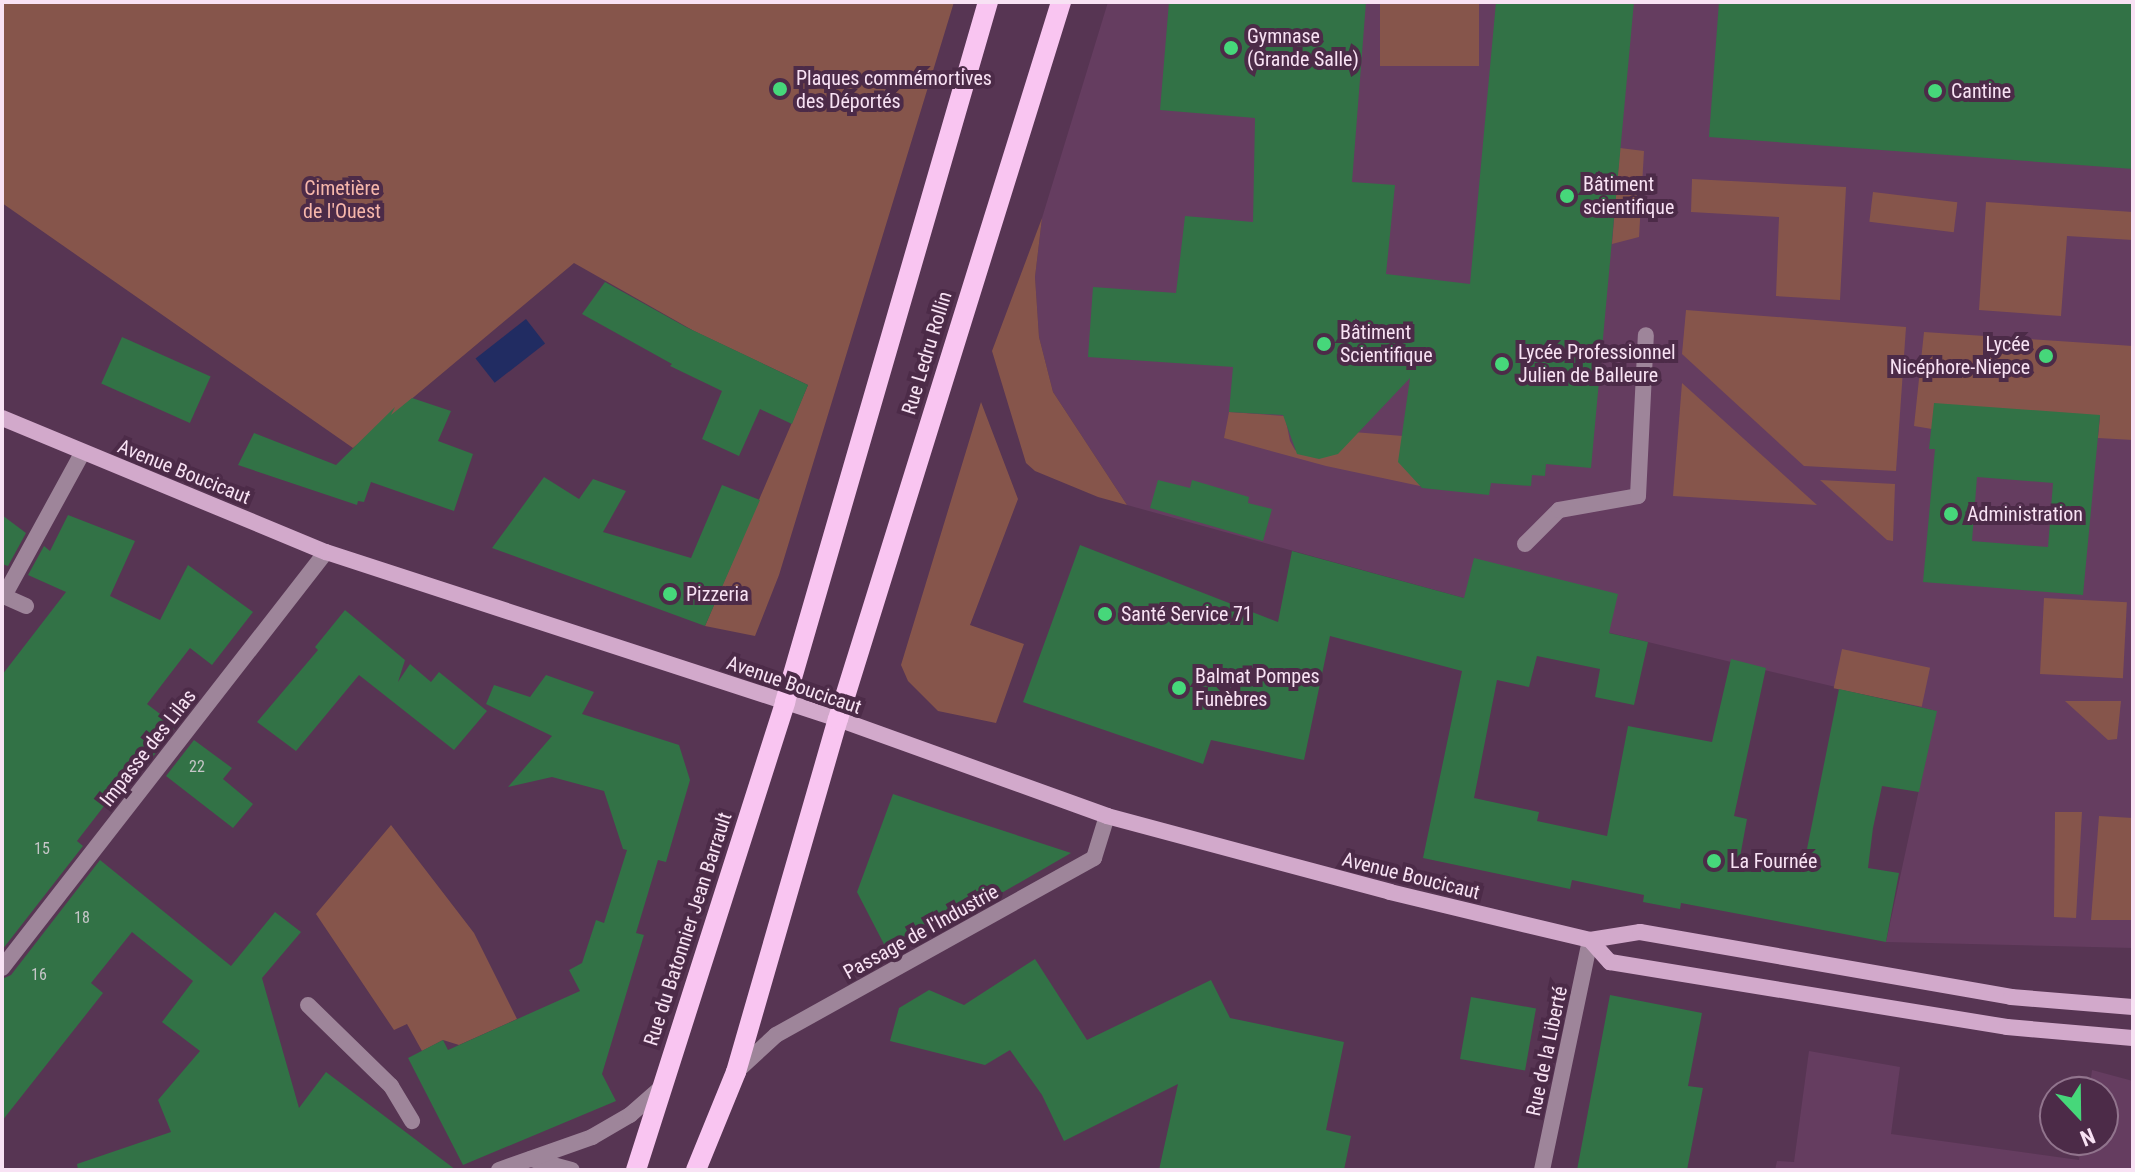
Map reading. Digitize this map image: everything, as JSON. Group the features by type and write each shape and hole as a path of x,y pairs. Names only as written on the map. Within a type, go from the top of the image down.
{"main road":[{"name":"Rue Ledru Rollin","path":"785,702 988,2"},
{"name":"Rue Ledru Rollin","path":"838,719 1061,2"},
{"name":"Avenue Boucicaut","path":"2,418 326,552 838,719 1107,816 1390,892 1590,940 1640,932 2011,997 2133,1007"},
{"name":"Rue du Batonnier Jean Barrault","path":"636,1170 785,702"},
{"path":"696,1170 736,1072 838,719"},
{"name":"Avenue Boucicaut","path":"1590,940 1610,962 2007,1027 2133,1038"}],"street":[{"path":"1525,544 1559,510 1638,496 1646,335"},
{"path":"26,606 4,596 83,452"},
{"name":"Impasse des Lilas","path":"2,968 326,552"},
{"name":"Passage de l'Industrie","path":"736,1072 776,1035 1094,858 1107,816"},
{"name":"Rue de la Liberté","path":"1542,1170 1590,940"},
{"path":"308,1005 391,1086 412,1121"},
{"path":"499,1170 592,1137 630,1115 664,1085"},
{"path":"530,1159 572,1170"}],"shaded area":[{"name":"Lycée Professionnel Julien de Balleure","path":"1108,2 2133,2 2133,948 1886,942 1936,711 1464,598 1127,505 1053,392 1039,337 1035,277 1042,218"},
{"path":"1809,1051 1900,1067 1891,1134 2079,1160 2080,1156 2119,1156 2119,1077 2133,1081 2133,1170 1775,1170 1777,1161 1794,1162"},
{"path":"2092,1070 2114,1076 2091,1076"}],"green space":[{"name":"Cimetière de l'Ouest","path":"2,2 954,2 779,575 755,636 705,626 808,385 694,331 574,263 353,448 2,203"},
{"path":"1380,2 1479,2 1479,66 1380,66"},
{"path":"1620,148 1644,151 1639,237 1612,244"},
{"path":"1692,179 1846,187 1840,300 1776,296 1779,217 1691,212"},
{"path":"1873,192 1957,202 1954,232 1869,222"},
{"path":"1986,202 2133,212 2133,240 2067,236 2061,316 1979,310"},
{"path":"1042,218 1035,277 1039,337 1053,392 1127,505 1098,497 1035,471 1026,463 992,351"},
{"path":"1686,310 1906,327 1896,471 1804,466 1682,354"},
{"path":"1924,332 2133,346 2133,440 2098,438 2100,416 1932,429 1914,426"},
{"path":"1682,383 1817,505 1673,496"},
{"path":"981,402 1018,499 970,625 1024,644 996,723 938,711 908,681 901,665"},
{"path":"1229,412 1285,416 1290,441 1295,450 1305,455 1353,432 1428,438 1477,493 1420,486 1326,466 1224,438"},
{"path":"1820,480 1895,484 1893,541 1887,540"},
{"path":"2044,598 2127,602 2123,678 2040,674"},
{"path":"1842,649 1930,668 1922,707 1834,688"},
{"path":"2065,701 2121,701 2117,739 2108,740"},
{"path":"2055,812 2082,812 2076,918 2054,917"},
{"path":"2099,816 2133,818 2133,920 2091,920"},
{"path":"391,825 474,933 517,1019 459,1045 443,1040 422,1051 407,1024 394,1030 316,914"}],"water":[{"path":"526,319 545,343 495,383 476,358"}],"building":[{"path":"1169,2 1366,2 1352,182 1395,185 1386,274 1470,284 1496,2 1634,2 1591,468 1546,464 1545,476 1532,475 1531,486 1491,483 1489,495 1422,488 1398,462 1410,378 1338,454 1319,459 1297,454 1283,415 1229,412 1233,367 1088,357 1093,287 1176,293 1185,216 1253,222 1255,118 1160,110"},
{"name":"Cantine","path":"1719,2 2133,2 2133,169 1709,137"},
{"path":"605,282 686,327 808,385 792,424 760,409 739,456 702,439 722,391 670,366 672,364 582,314"},
{"path":"122,337 211,376 190,423 101,384"},
{"path":"412,398 451,411 438,441 473,454 454,511 371,482 364,502 358,501 357,505 238,465 254,433 336,465 395,407 391,415"},
{"name":"Administration","path":"1934,403 2100,415 2083,595 1923,582 1935,449 1929,449","holes":["1977,477 2053,483 2048,547 1972,541"]},
{"path":"544,477 579,499 593,479 626,491 603,532 691,558 722,485 760,500 705,626 492,548"},
{"path":"1158,480 1190,488 1192,480 1249,497 1248,503 1272,509 1263,541 1150,508"},
{"path":"2,515 26,533 8,566 2,564"},
{"path":"68,515 135,541 110,596 160,620 188,565 253,612 212,665 190,648 147,704 176,726 149,762 142,757 77,841 83,846 2,950 2,675 66,592 28,575 44,546 50,551"},
{"path":"1080,545 1278,622 1292,551 1464,598 1474,558 1618,594 1609,633 1648,642 1634,705 1595,697 1600,669 1537,656 1529,687 1497,680 1474,798 1539,812 1537,821 1607,836 1628,726 1712,742 1731,659 1766,668 1734,816 1747,819 1740,857 1803,869 1839,689 1937,711 1919,792 1882,786 1868,868 1899,873 1886,942 1681,903 1680,909 1643,902 1644,895 1572,880 1570,889 1423,858 1462,671 1330,636 1304,760 1211,740 1203,764 1023,702"},
{"path":"345,610 405,660 398,682 410,664 431,682 439,672 487,711 454,750 359,675 296,751 257,722 318,650 315,647"},
{"path":"546,675 594,692 582,714 679,745 690,780 666,862 658,860 636,933 644,935 602,1074 616,1101 463,1165 408,1058 443,1040 448,1050 580,991 569,970 582,963 596,920 604,923 627,850 623,849 604,791 552,777 508,787 552,736 486,704 494,685 530,697"},
{"path":"194,740 232,768 223,779 253,804 233,828 166,776"},
{"path":"893,794 1071,853 972,910 887,950 857,892"},
{"path":"100,860 231,966 275,912 301,932 262,978 299,1108 326,1072 456,1170 78,1170 77,1164 171,1132 158,1100 200,1051 162,1022 193,981 132,932 91,983 103,993 2,1121 2,979 11,975"},
{"path":"1035,959 1087,1040 1211,980 1230,1018 1344,1042 1326,1130 1351,1136 1344,1170 1159,1170 1178,1084 1064,1141 1042,1095 1010,1050 985,1065 890,1041 899,1008 929,990 964,1005"},
{"path":"1610,995 1702,1013 1688,1086 1703,1088 1687,1170 1577,1170"},
{"path":"1471,997 1536,1008 1525,1071 1460,1059"}],"place":[{"name":"Gymnase (Grande Salle)","path":"1231,48"},
{"name":"Plaques commémortives des Déportés","path":"780,89"},
{"name":"Cantine","path":"1935,91"},
{"name":"Bâtiment scientifique","path":"1567,196"},
{"name":"Bâtiment Scientifique","path":"1324,344"},
{"name":"Lycée Nicéphore-Niepce","path":"2046,356"},
{"name":"Lycée Professionnel Julien de Balleure","path":"1502,364"},
{"name":"Administration","path":"1951,514"},
{"name":"Pizzeria","path":"670,594"},
{"name":"Santé Service 71","path":"1105,614"},
{"name":"Balmat Pompes Funèbres","path":"1179,688"},
{"name":"La Fournée","path":"1714,861"}]}
